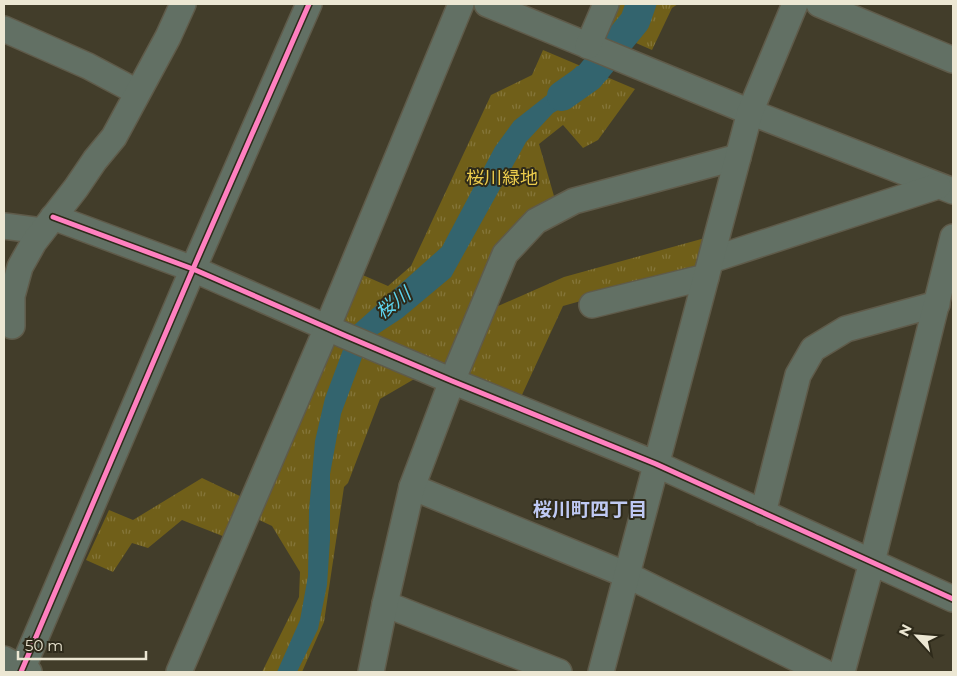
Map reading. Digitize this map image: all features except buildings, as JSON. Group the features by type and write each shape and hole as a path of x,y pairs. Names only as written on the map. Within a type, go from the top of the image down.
{"street":[{"path":"12,326 12,296 20,267 34,242 114,137 168,37 183,4"},
{"path":"19,668 309,4"},
{"path":"180,672 347,336 461,4"},
{"path":"487,4 750,112 945,189"},
{"path":"590,47 606,4"},
{"path":"601,672 750,112 795,4"},
{"path":"819,4 953,60"},
{"path":"4,29 88,66 137,92"},
{"path":"371,672 412,487 452,381 505,254 536,221 574,201 738,157"},
{"path":"592,306 945,189"},
{"path":"4,226 48,224 193,269 452,381 656,464 953,599"},
{"path":"842,672 872,562 953,237"},
{"path":"763,513 798,375 813,349 846,329 937,304"},
{"path":"412,487 627,575 824,672"},
{"path":"385,604 559,672"}],"green space":[{"path":"617,4 678,4 672,8 652,50 606,30"},
{"name":"桜川緑地","path":"543,50 635,89 598,140 583,148 563,125 539,144 554,196 529,214 445,366 343,325 339,317 358,273 388,286 411,266 491,95 532,75"},
{"path":"705,238 695,269 563,306 521,397 473,377 467,371 489,310 564,277"},
{"path":"337,343 416,378 380,399 348,483 344,487 324,622 302,672 262,672 299,597 300,572 272,526 255,518 327,347"},
{"path":"202,478 244,498 225,537 182,520 148,548 132,543 113,572 86,560 109,510 133,520"}],"water":[{"path":"630,4 657,4 637,40 615,33"},
{"path":"577,66 609,78 553,113 526,142 451,277 402,318 373,337 351,328 442,247 495,147 514,121 556,88"},
{"path":"344,347 363,355 341,414 330,474 330,540 327,585 318,629 297,672 277,672 300,620 308,576 309,510 315,441 325,398"}],"waterway":[{"name":"桜川","path":"562,96 589,77 635,21 641,4"}],"cycle path":[{"path":"21,672 193,269 309,4"},
{"path":"53,217 193,269 452,381 656,464 953,599"}],"district":[{"name":"桜川町四丁目","path":"590,509"}]}
